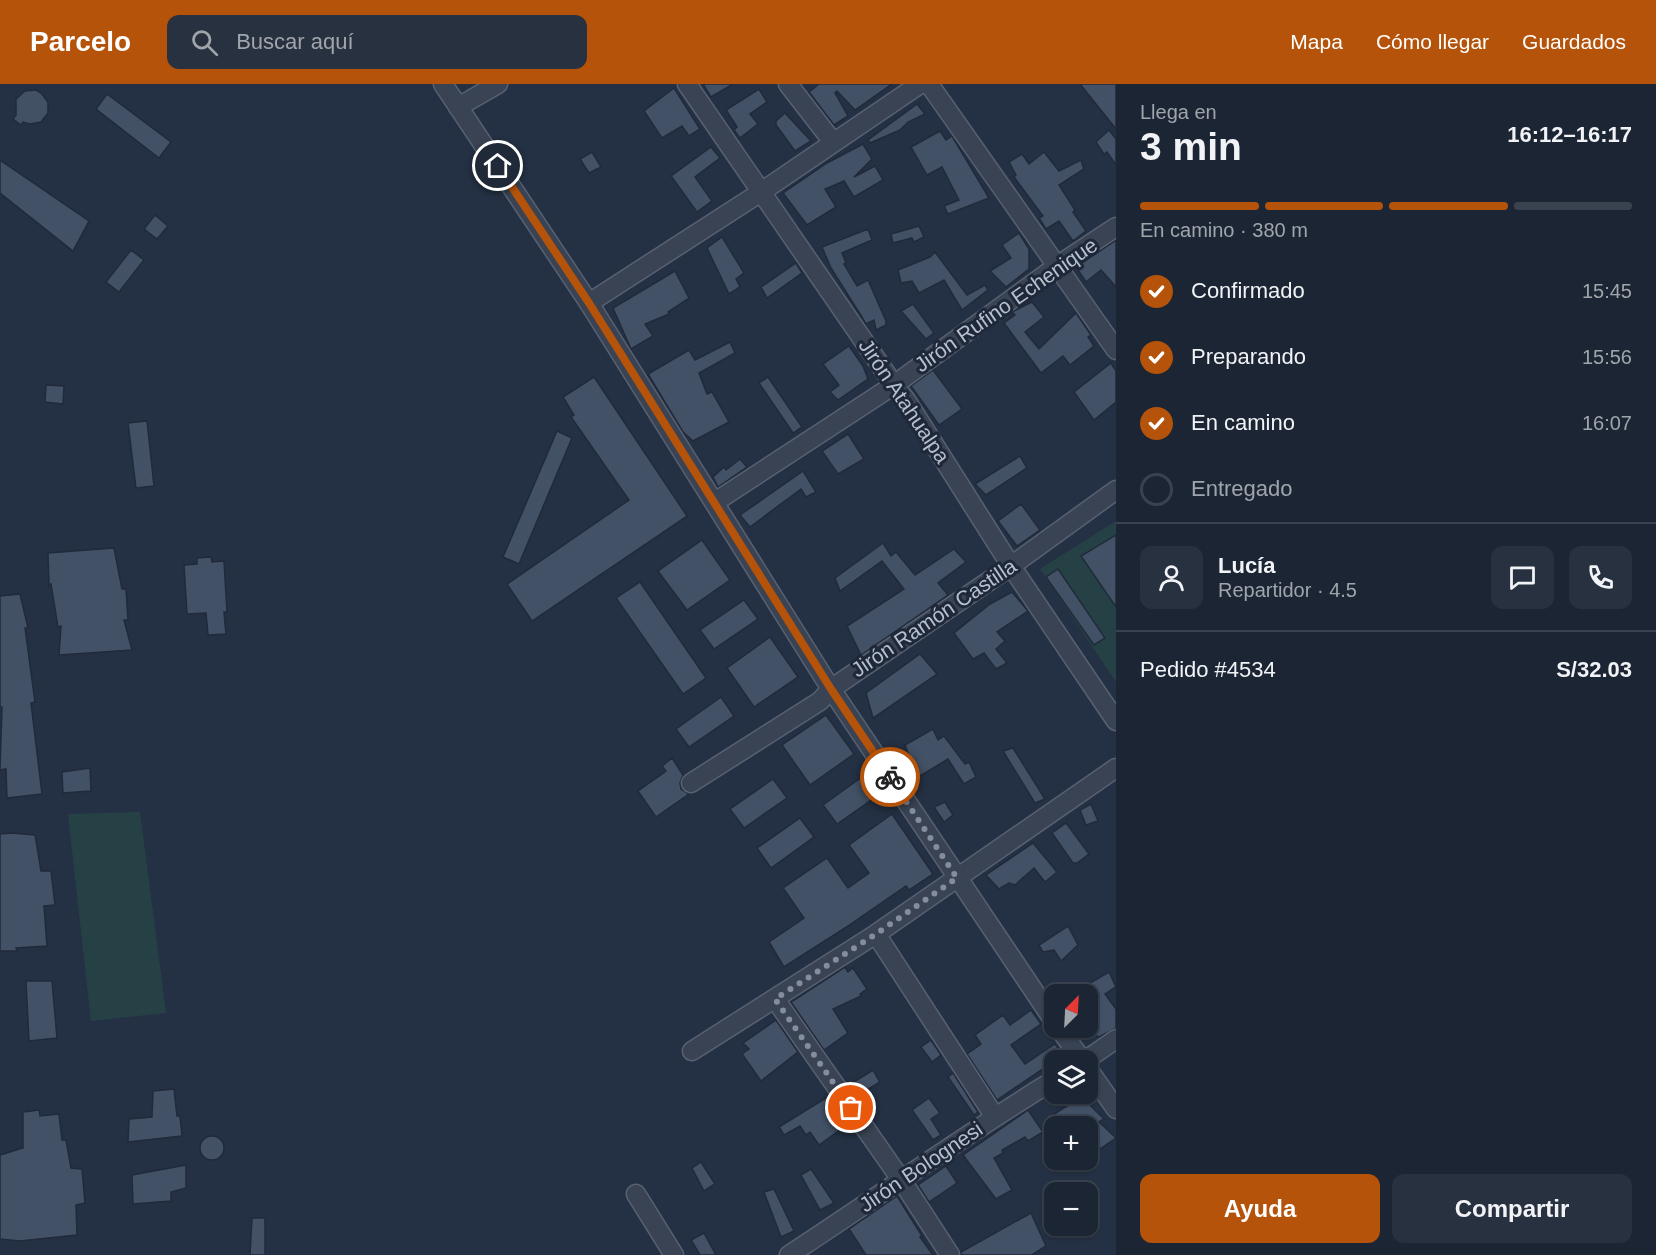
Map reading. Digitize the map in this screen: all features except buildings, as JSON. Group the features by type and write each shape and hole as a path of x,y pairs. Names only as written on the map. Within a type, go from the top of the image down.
{"street":[{"path":"443,84 589,303 831,689 1044,1006"},
{"path":"458,107 498,84"},
{"name":"Jirón Atahualpa","path":"687,84 906,400 1011,566 1116,721"},
{"path":"788,84 832,142"},
{"path":"589,303 761,192 920,84"},
{"path":"929,84 1116,350"},
{"name":"Jirón Rufino Echenique","path":"715,502 894,385 1057,266 1116,227"},
{"name":"Jirón Ramón Castilla","path":"691,783 820,701 831,689 1011,566 1116,490"},
{"path":"692,1051 876,934 1116,768"},
{"path":"876,934 995,1117"},
{"path":"775,999 902,1181 950,1255"},
{"path":"1098,1052 1116,1039"},
{"path":"1098,1083 1116,1109"},
{"name":"Jirón Bolognesi","path":"789,1255 1044,1086"},
{"path":"636,1194 674,1255"}],"green space":[{"path":"1116,521 1116,682 1040,569"},
{"path":"140,812 166,1013 91,1021 68,814"}],"way so far":[{"path":"851,1108 775,999 957,878 890,777"}],"route":[{"path":"498,166 589,303 831,689 890,777"}]}
